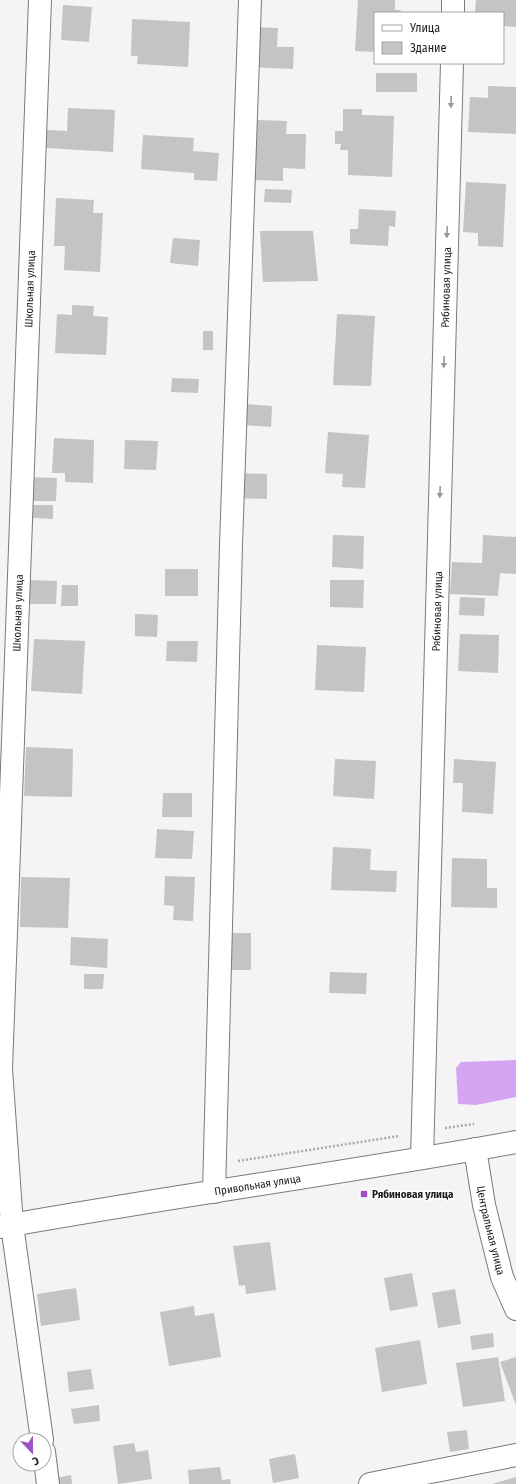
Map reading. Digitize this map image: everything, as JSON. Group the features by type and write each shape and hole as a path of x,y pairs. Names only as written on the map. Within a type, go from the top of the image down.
{"street":[{"name":"Школьная улица","path":"40,0 1,1069 6,1226 41,1432"},
{"path":"214,1192 231,545 250,0"},
{"path":"453,0 453,12"},
{"name":"Рябиновая улица","path":"422,1158 452,64"},
{"name":"Привольная улица","path":"6,1226 516,1142"},
{"name":"Центральная улица","path":"475,1149 484,1205 502,1277 516,1309"},
{"path":"370,1484 516,1455"},
{"path":"46,1472 48,1484"}],"shaded area":[{"path":"516,1060 516,1097 476,1105 458,1104 456,1068 461,1062"}],"building":[{"path":"358,0 395,0 395,10 401,10 400,12 374,12 374,52 355,51"},
{"path":"476,0 516,0 516,27 504,26 504,12 475,12"},
{"path":"63,5 92,7 89,42 61,40"},
{"path":"132,19 190,22 188,67 137,64 138,56 131,56"},
{"path":"252,27 278,28 277,47 294,47 293,69 250,67"},
{"path":"376,73 417,73 417,92 376,92"},
{"path":"488,86 516,87 516,134 468,132 470,97 488,98"},
{"path":"68,108 115,110 113,152 46,148 47,130 67,131"},
{"path":"343,109 362,109 362,115 394,116 392,177 348,175 348,150 340,150 341,144 335,144 335,131 343,131"},
{"path":"257,120 287,121 286,134 306,134 305,169 283,168 283,181 255,180"},
{"path":"143,135 194,138 193,151 219,153 217,181 194,180 194,173 141,169"},
{"path":"466,182 506,184 503,247 478,246 478,233 463,232"},
{"path":"265,189 292,190 291,203 264,202"},
{"path":"56,198 94,200 93,213 103,213 100,272 64,270 65,246 54,246"},
{"path":"359,209 396,211 395,227 389,226 388,246 350,244 350,229 358,229"},
{"path":"260,231 313,231 318,281 263,282"},
{"path":"173,238 200,240 198,266 170,263"},
{"path":"72,305 94,306 93,316 108,317 106,355 55,353 57,314 72,315"},
{"path":"337,314 375,316 371,386 333,385"},
{"path":"203,331 213,331 213,350 203,350"},
{"path":"172,378 199,379 198,393 171,392"},
{"path":"244,404 272,406 271,427 243,425"},
{"path":"328,432 369,435 365,488 342,487 343,474 325,473"},
{"path":"54,438 94,440 93,483 65,482 65,473 52,473"},
{"path":"125,440 158,441 156,470 124,469"},
{"path":"236,473 267,474 267,499 235,498"},
{"path":"29,477 57,478 56,501 29,501"},
{"path":"33,505 53,505 53,519 33,518"},
{"path":"333,535 364,536 363,569 332,567"},
{"path":"483,535 516,537 516,574 500,573 498,596 450,594 452,562 482,563"},
{"path":"165,569 198,569 198,596 165,596"},
{"path":"30,580 57,581 56,604 29,604"},
{"path":"330,580 364,580 363,608 330,607"},
{"path":"62,585 78,585 78,606 61,606"},
{"path":"460,597 485,598 484,616 459,615"},
{"path":"135,614 158,615 157,637 135,636"},
{"path":"460,634 499,635 498,673 458,671"},
{"path":"34,639 85,641 82,694 31,691"},
{"path":"167,641 198,641 197,662 166,661"},
{"path":"317,645 366,647 364,692 315,690"},
{"path":"26,747 73,749 72,797 24,796"},
{"path":"335,759 376,761 374,799 333,796"},
{"path":"454,759 496,762 493,814 462,812 463,783 453,783"},
{"path":"163,793 192,793 192,817 162,817"},
{"path":"157,829 194,831 192,859 155,858"},
{"path":"333,847 371,849 370,870 397,871 396,892 331,890"},
{"path":"452,858 487,859 487,888 497,888 497,908 451,907"},
{"path":"165,876 195,877 193,921 173,920 174,906 164,905"},
{"path":"21,877 70,878 68,928 20,927"},
{"path":"227,933 251,933 251,970 227,970"},
{"path":"71,937 108,939 107,968 70,965"},
{"path":"330,972 367,973 366,994 329,993"},
{"path":"84,974 104,974 103,989 84,989"},
{"path":"270,1242 276,1290 246,1294 245,1285 239,1286 233,1246"},
{"path":"412,1273 418,1306 390,1311 384,1278"},
{"path":"76,1288 80,1320 41,1326 37,1294"},
{"path":"455,1289 461,1324 438,1328 432,1293"},
{"path":"194,1306 195,1316 214,1313 221,1357 169,1366 160,1312"},
{"path":"493,1333 494,1347 472,1350 470,1336"},
{"path":"420,1340 427,1384 382,1392 375,1348"},
{"path":"498,1357 505,1401 463,1407 456,1363"},
{"path":"516,1357 516,1405 500,1362"},
{"path":"91,1369 94,1389 69,1392 67,1372"},
{"path":"99,1405 100,1421 74,1424 71,1409"},
{"path":"467,1430 469,1449 450,1452 447,1432"},
{"path":"134,1443 136,1452 148,1450 152,1479 118,1484 113,1446"},
{"path":"295,1454 299,1478 273,1483 269,1459"},
{"path":"220,1467 222,1480 230,1479 231,1484 189,1484 188,1470"},
{"path":"71,1475 72,1484 57,1484 56,1478"},
{"path":"516,1477 516,1484 492,1484"}],"place":[{"name":"Рябиновая улица","path":"364,1194"}]}
